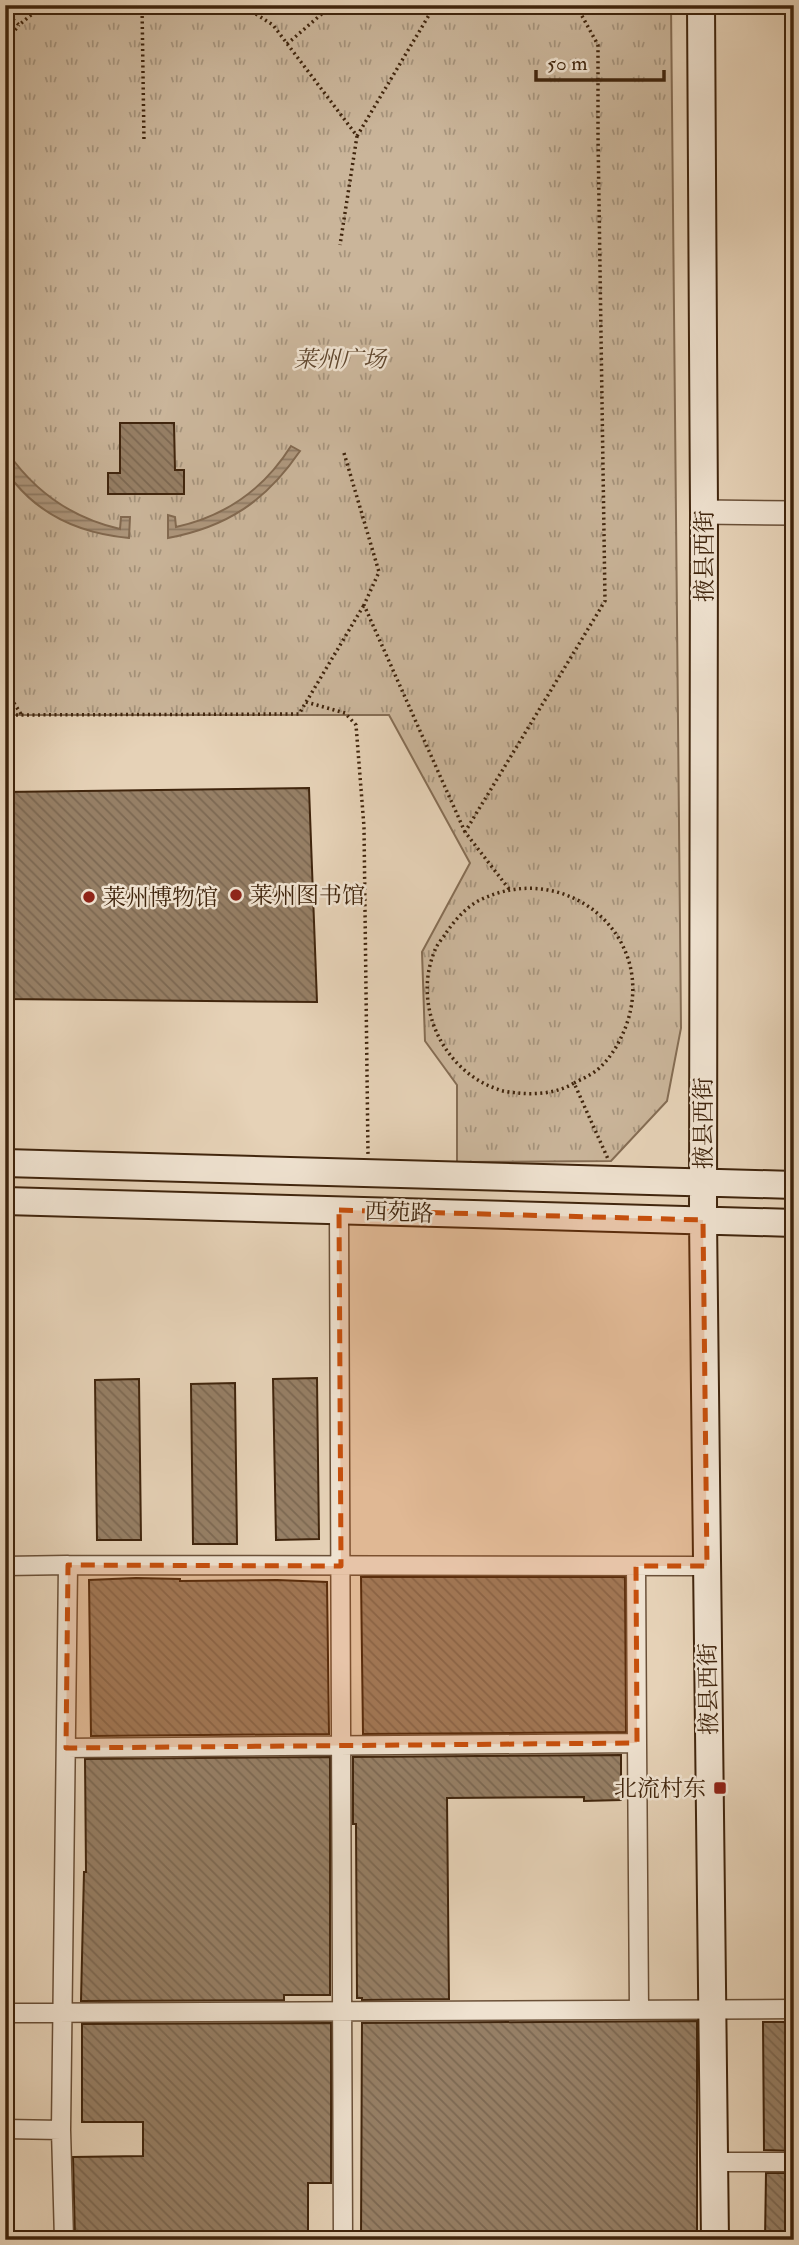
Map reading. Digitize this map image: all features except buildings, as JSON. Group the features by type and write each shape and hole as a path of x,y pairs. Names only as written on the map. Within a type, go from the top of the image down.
{"main road":[{"name":"掖县西街","path":"701,5 704,512 703,1220 715,2240"},
{"name":"西苑路","path":"5,1163 794,1185"},
{"name":"西苑路","path":"5,1201 794,1223"}],"street":[{"path":"704,512 794,513"},
{"path":"340,1210 343,2240"},
{"path":"64,2240 61,2130 68,1565"},
{"path":"5,1566 707,1566"},
{"path":"636,1566 639,2010"},
{"path":"66,1748 637,1743"},
{"path":"5,2013 794,2009"},
{"path":"5,2129 61,2130"},
{"path":"714,2162 794,2162"}],"path":[{"path":"5,43 19,25 43,5"},
{"path":"142,5 144,142"},
{"path":"242,5 273,25 357,136"},
{"path":"287,44 332,5"},
{"path":"340,245 357,136 435,5"},
{"path":"465,832 605,601 598,45 576,5"},
{"path":"5,12 19,25"},
{"path":"5,715 299,714 364,605 379,572 344,453"},
{"path":"364,605 465,832 509,889"},
{"path":"5,689 21,715"},
{"path":"306,702 345,713 356,725 364,827 368,1173"},
{"path":"542,887 574,897 601,915 621,942 632,975 632,1010 620,1043 597,1070 574,1083 566,1088 532,1095 497,1090 466,1073 443,1047 429,1014 427,982 435,950 456,919 478,901 509,889 542,887"},
{"path":"574,1083 617,1180"}],"highlighted area":[{"path":"339,1210 703,1220 707,1566 636,1566 637,1743 66,1748 68,1565 341,1566"}],"green space":[{"name":"莱州广场","path":"5,5 671,5 681,1028 667,1101 611,1161 457,1162 457,1085 425,1041 422,952 470,863 389,715 5,715"}],"shaded area":[{"path":"291,446 300,451 259,498 227,519 209,527 168,538 168,515 175,517 176,527 227,508 256,488"},
{"path":"8,453 43,492 71,511 120,529 121,517 130,517 129,538 82,528 39,506 6,472 5,454"}],"place":[{"name":"莱州图书馆","path":"236,895"},
{"name":"莱州博物馆","path":"89,897"},
{"name":"北流村东","path":"720,1788"}]}
